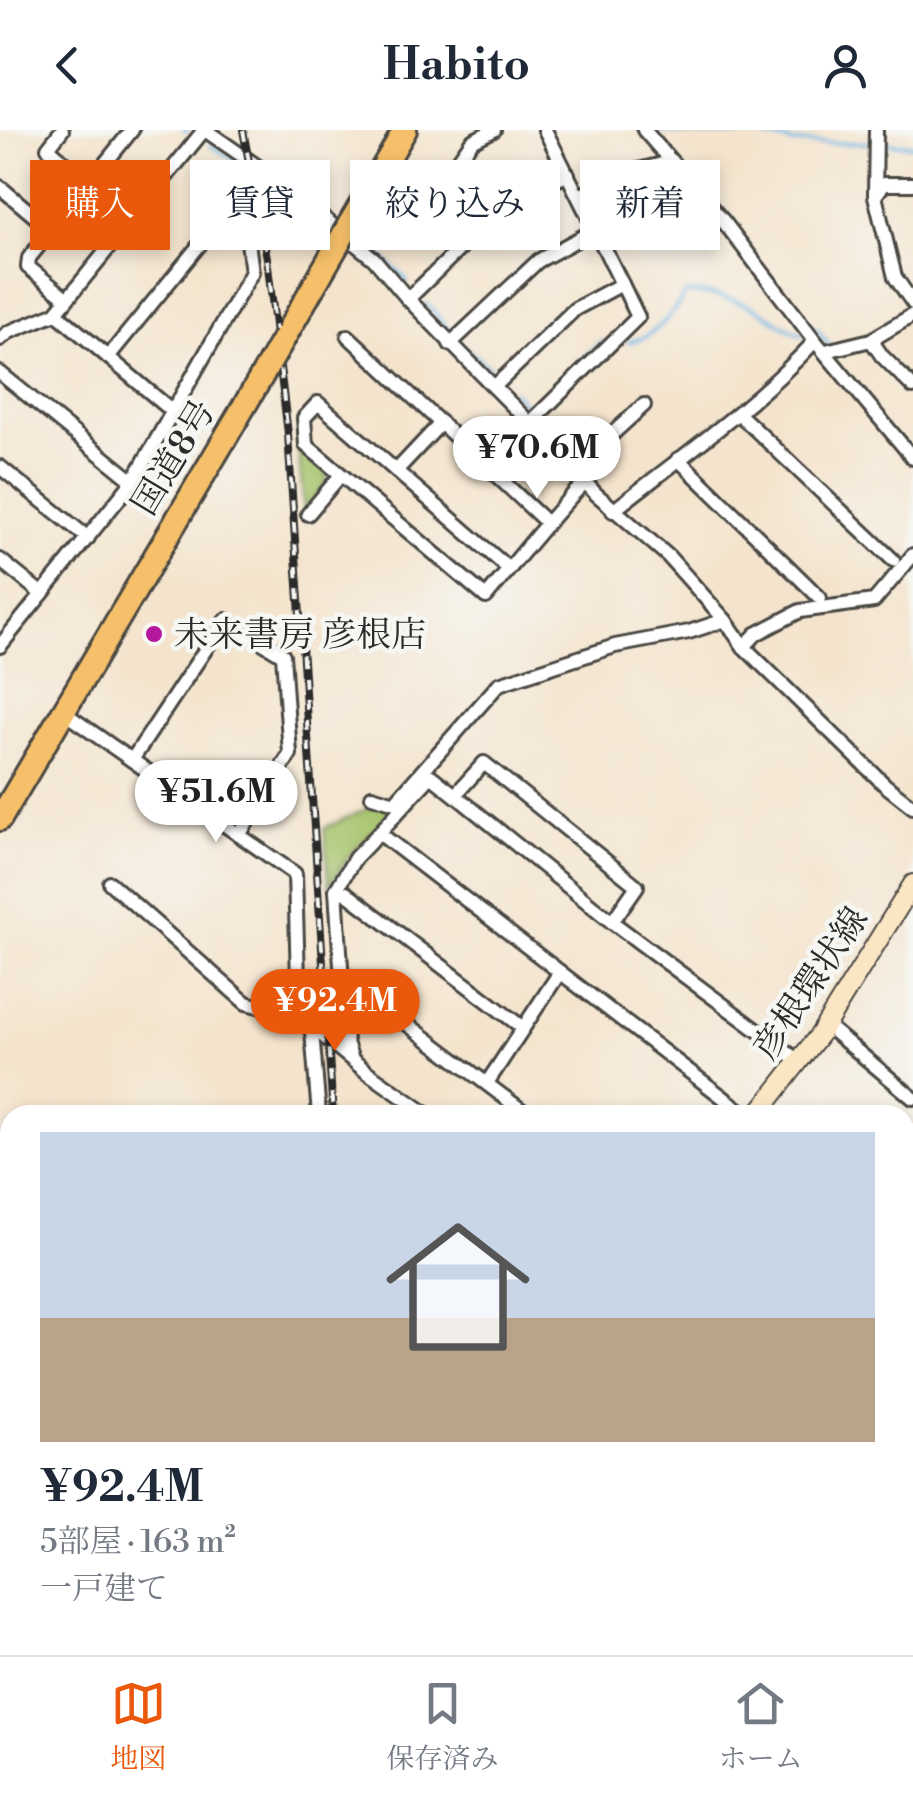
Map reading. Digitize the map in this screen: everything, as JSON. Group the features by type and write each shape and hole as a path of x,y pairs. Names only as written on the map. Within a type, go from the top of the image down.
{"highway":[{"name":"国道8号","path":"0,819 406,130"}],"main road":[{"name":"彦根環状線","path":"765,1105 826,1025 913,884"}],"street":[{"path":"61,160 48,148 62,130"},
{"path":"108,160 132,130"},
{"path":"0,339 56,313 205,130 277,180 374,259 450,344 586,482 668,556 725,620 744,648 913,807"},
{"path":"459,160 472,141 494,130"},
{"path":"545,130 580,196"},
{"path":"644,130 668,160"},
{"path":"876,130 875,196 895,277 913,303"},
{"path":"560,178 568,174"},
{"path":"875,196 884,184 913,184"},
{"path":"0,187 30,212"},
{"path":"0,646 133,481 252,272 247,235 223,216 108,356"},
{"path":"720,218 913,458"},
{"path":"450,344 538,261 580,238"},
{"path":"35,250 28,258 28,267 66,298"},
{"path":"408,299 459,250"},
{"path":"530,423 638,317 605,250"},
{"path":"494,387 574,309 622,284"},
{"path":"56,313 171,410"},
{"path":"614,510 821,346 871,340 913,314"},
{"path":"348,336 546,522"},
{"path":"871,340 913,387"},
{"path":"0,374 133,481"},
{"path":"510,569 318,403 304,418 306,445 486,597 510,569 546,522 586,482"},
{"path":"574,469 644,405"},
{"path":"739,414 893,560"},
{"path":"396,470 441,423"},
{"path":"678,459 820,598"},
{"path":"0,467 88,538"},
{"path":"308,514 340,476"},
{"path":"744,648 756,634 800,611 874,602 913,555"},
{"path":"0,560 42,594"},
{"path":"132,760 225,620 284,656 290,754 239,834"},
{"path":"352,1057 346,1042 336,890 354,858 380,833 499,684 614,646 689,632 725,620"},
{"path":"63,712 295,874 298,1016 312,1030 318,1105"},
{"path":"455,795 484,764 560,824 636,886 612,922"},
{"path":"400,804 431,776 612,922 800,1062"},
{"path":"372,796 400,804"},
{"path":"380,833 733,1105"},
{"path":"110,883 246,1003 298,1016 414,1105"},
{"path":"336,890 523,1028"},
{"path":"487,1084 560,972"},
{"path":"341,974 515,1105"},
{"path":"826,1025 913,1098"}],"green space":[{"path":"298,447 326,470 327,483 304,512"},
{"path":"377,804 395,809 350,855 329,886 324,828"}],"waterway":[{"path":"654,130 760,135 794,143 869,143"},
{"path":"887,143 913,145"},
{"path":"210,145 235,160"},
{"path":"383,258 407,281"},
{"path":"628,342 654,331 686,293 740,302 805,335"},
{"path":"426,304 446,326"},
{"path":"814,329 829,345"},
{"path":"513,392 526,406 535,405 602,341"},
{"path":"468,350 489,368"}],"railway":[{"path":"243,130 267,258 288,434 332,1105"}],"place":[{"name":"未来書房 彦根店","path":"154,634"}]}
